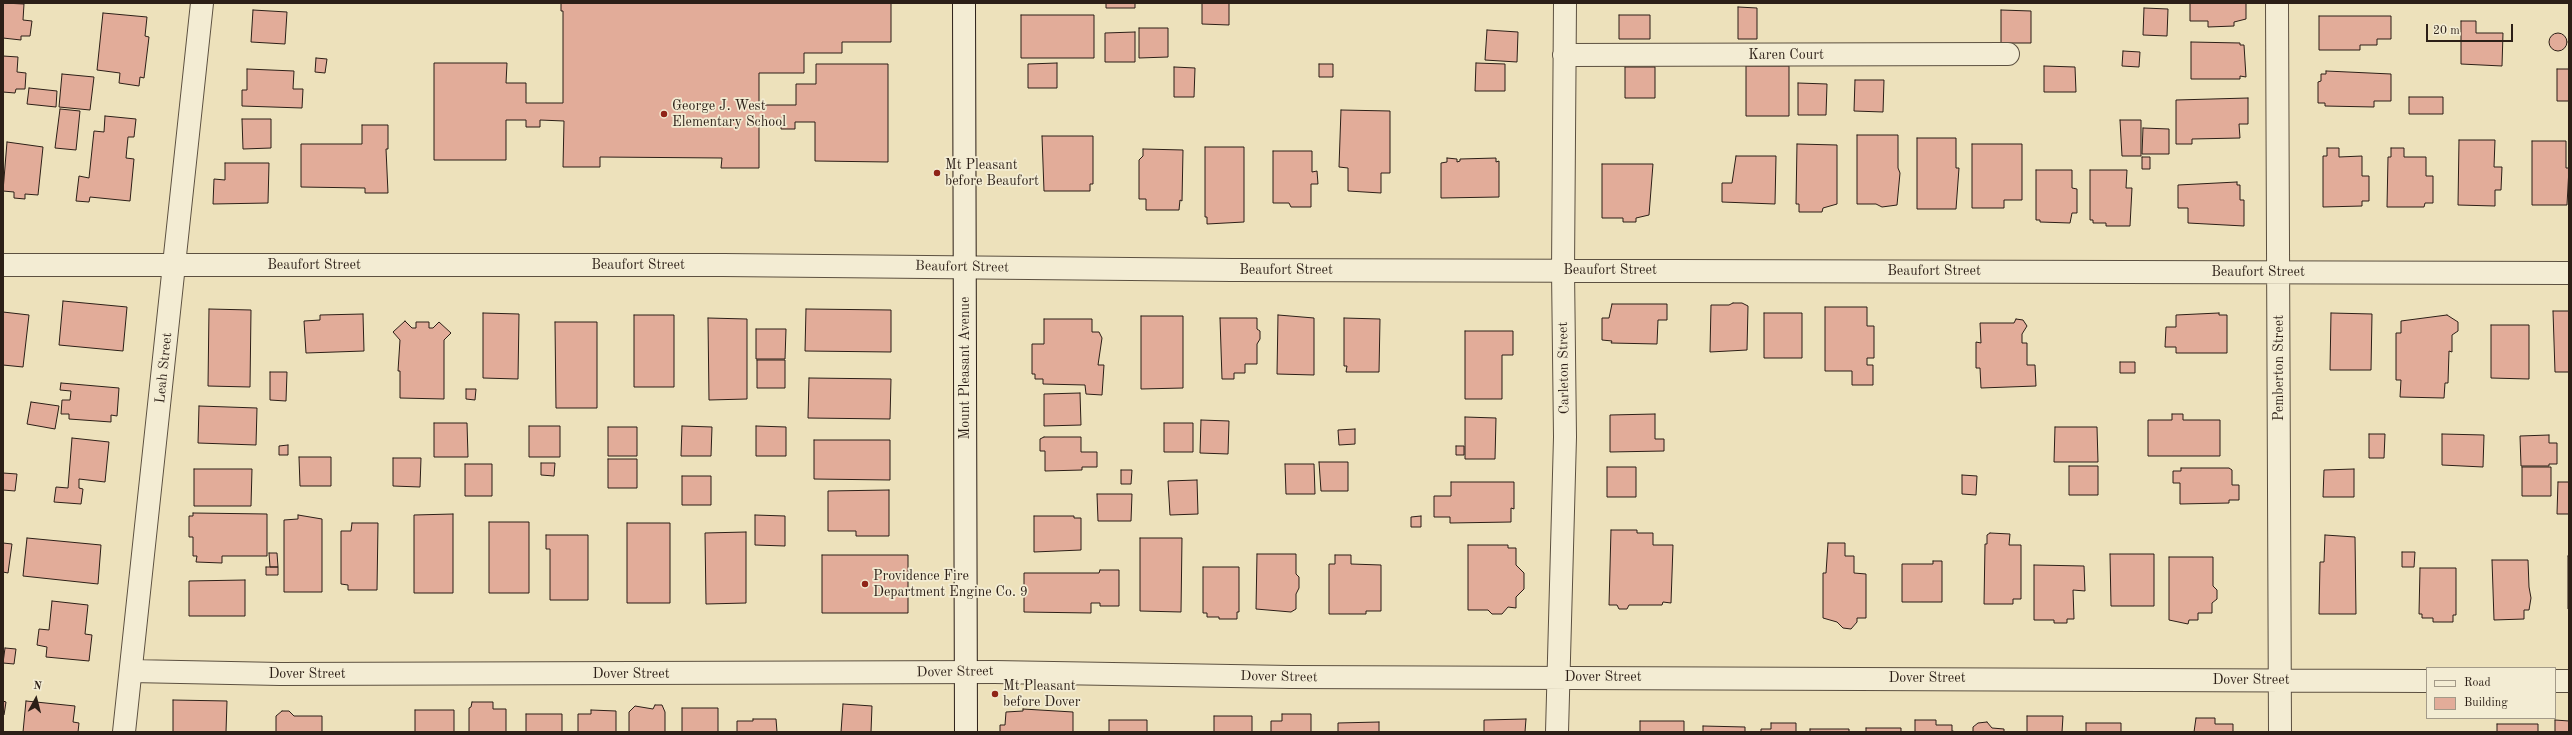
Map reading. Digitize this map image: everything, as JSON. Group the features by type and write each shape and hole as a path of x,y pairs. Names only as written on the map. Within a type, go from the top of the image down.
{"street":[{"name":"Leah Street","path":"124,732 202,3"},
{"name":"Mount Pleasant Avenue","path":"964,3 966,732"},
{"name":"Carleton Street","path":"1557,732 1565,437 1563,270 1565,3"},
{"name":"Pemberton Street","path":"2277,3 2281,680 2280,732"},
{"name":"Karen Court","path":"1564,55 2008,54"},
{"name":"Beaufort Street","path":"3,266 965,267 2569,273"},
{"name":"Dover Street","path":"131,671 280,674 965,673 1290,677 1558,676 2426,681"},
{"path":"2556,681 2569,681"}],"building":[{"path":"3,3 24,4 23,20 32,21 30,36 21,36 21,40 3,38"},
{"name":"George J. West Elementary School","path":"561,3 891,3 891,42 842,42 842,53 804,53 804,73 759,73 759,105 796,105 796,84 816,84 816,64 888,64 888,162 815,161 815,122 795,122 795,129 781,129 781,122 759,122 759,168 721,168 722,158 600,157 600,167 563,167 564,121 540,120 540,127 526,127 526,120 506,120 506,160 434,160 434,63 507,63 506,83 526,83 526,103 563,103 563,11 561,11"},
{"path":"1106,3 1135,3 1135,8 1106,8"},
{"path":"1202,3 1229,3 1229,25 1202,24"},
{"path":"2190,3 2246,3 2246,19 2234,22 2234,26 2208,27 2208,21 2190,21"},
{"path":"1738,7 1757,8 1757,39 1738,39"},
{"path":"2144,8 2168,9 2167,36 2143,35"},
{"path":"253,10 287,12 285,44 251,42"},
{"path":"2001,10 2031,11 2031,43 2001,43"},
{"path":"103,13 147,17 145,36 149,37 144,78 140,77 139,86 119,83 120,73 97,70"},
{"path":"1021,15 1094,15 1094,58 1021,58"},
{"path":"1619,15 1650,15 1650,39 1619,39"},
{"path":"2319,16 2391,16 2391,39 2377,39 2377,45 2360,45 2360,50 2319,50"},
{"path":"2461,21 2476,21 2476,33 2503,33 2502,66 2461,64"},
{"path":"1139,28 1168,28 1168,57 1139,58"},
{"path":"1487,30 1518,32 1517,62 1485,60"},
{"path":"1135,32 1135,62 1105,62 1105,33"},
{"path":"2558,33 2564,36 2567,42 2564,48 2558,51 2552,48 2549,42 2552,36"},
{"path":"2191,42 2240,43 2240,45 2244,45 2246,77 2240,76 2240,79 2191,79"},
{"path":"2123,51 2140,52 2139,67 2122,66"},
{"path":"3,56 18,57 17,72 26,73 25,89 16,89 15,93 3,92"},
{"path":"316,58 327,59 325,73 315,72"},
{"path":"1057,63 1057,88 1028,88 1028,64"},
{"path":"1476,63 1505,64 1505,91 1475,91"},
{"path":"1319,64 1333,64 1333,77 1319,77"},
{"path":"1746,66 1789,66 1789,116 1746,116"},
{"path":"2044,66 2075,67 2076,92 2044,92"},
{"path":"1174,67 1195,68 1194,97 1174,97"},
{"path":"1625,67 1655,67 1655,98 1625,98"},
{"path":"247,69 294,71 293,89 303,89 302,108 242,106 242,90 247,90"},
{"path":"2557,69 2569,69 2569,101 2557,101"},
{"path":"2326,71 2391,74 2391,101 2374,101 2374,107 2325,106 2325,103 2318,103 2318,82 2321,81 2321,74 2326,74"},
{"path":"62,74 94,77 90,110 59,107"},
{"path":"1855,80 1884,80 1883,112 1854,111"},
{"path":"1798,83 1827,84 1826,115 1798,115"},
{"path":"29,88 57,91 56,107 27,104"},
{"path":"2409,97 2443,97 2443,114 2409,114"},
{"path":"2248,98 2248,124 2239,124 2240,138 2192,139 2192,144 2176,144 2176,100"},
{"path":"60,109 80,111 76,150 55,148"},
{"path":"1341,110 1390,111 1390,173 1381,173 1381,193 1348,191 1348,168 1339,167"},
{"path":"105,116 136,119 134,137 128,137 126,158 134,159 130,201 90,197 89,202 76,201 79,176 89,178 94,131 104,132"},
{"path":"242,119 271,119 271,148 243,149"},
{"path":"2120,120 2141,120 2141,156 2122,156"},
{"path":"362,125 388,125 388,149 386,149 388,193 365,193 365,188 301,187 301,144 362,144"},
{"path":"2143,128 2169,129 2169,154 2142,154"},
{"path":"1857,135 1898,135 1898,168 1900,173 1897,205 1882,207 1876,204 1857,204"},
{"path":"1042,136 1093,136 1093,184 1090,184 1090,191 1044,191"},
{"path":"1917,138 1956,138 1956,168 1959,168 1956,209 1917,209"},
{"path":"2459,140 2495,140 2494,167 2502,167 2501,190 2495,190 2495,206 2458,205"},
{"path":"2532,141 2566,141 2566,168 2569,168 2567,205 2532,205"},
{"path":"7,142 43,147 38,195 25,194 25,199 14,198 14,192 3,191"},
{"path":"1797,144 1837,145 1837,204 1823,208 1822,212 1799,212 1799,204 1796,204"},
{"path":"1972,144 2022,144 2022,200 2004,200 2004,208 1972,208"},
{"path":"1205,147 1244,147 1244,222 1207,224 1207,217 1205,217"},
{"path":"2327,148 2339,148 2339,157 2362,156 2362,176 2369,176 2369,201 2362,201 2362,206 2323,207 2323,156 2327,156"},
{"path":"2391,148 2404,148 2404,157 2426,157 2426,176 2433,176 2433,203 2425,203 2424,207 2387,207 2388,157 2391,157"},
{"path":"1143,149 1183,150 1182,201 1180,200 1179,210 1146,210 1146,199 1139,199 1139,160 1143,156"},
{"path":"1273,151 1312,151 1312,172 1317,171 1318,184 1311,184 1311,207 1291,207 1289,203 1273,203"},
{"path":"1736,156 1776,156 1775,204 1722,202 1722,183 1732,183"},
{"path":"2142,157 2150,157 2150,169 2142,169"},
{"path":"1447,158 1457,159 1457,162 1460,161 1460,159 1496,158 1496,162 1499,161 1499,197 1441,198 1441,163 1447,162"},
{"path":"225,163 269,163 268,203 213,204 214,179 225,180"},
{"path":"1602,164 1653,164 1649,215 1636,218 1636,222 1623,222 1623,218 1602,218"},
{"path":"2036,170 2072,170 2072,188 2077,189 2077,213 2072,213 2070,223 2040,222 2040,220 2036,220"},
{"path":"2090,170 2127,170 2126,188 2132,188 2130,226 2106,226 2106,223 2093,223 2093,220 2090,220"},
{"path":"2237,182 2237,185 2240,185 2240,200 2244,200 2244,226 2188,223 2188,208 2178,208 2178,185"},
{"path":"63,301 127,307 123,351 59,345"},
{"path":"1733,303 1742,303 1748,306 1747,350 1710,352 1711,305 1729,305"},
{"path":"1612,304 1667,304 1667,320 1658,320 1657,344 1611,343 1612,341 1602,340 1602,318 1609,318"},
{"path":"1825,307 1867,307 1867,326 1874,326 1874,358 1867,358 1867,365 1873,365 1873,385 1852,385 1852,371 1825,371"},
{"path":"209,309 251,310 250,387 208,386"},
{"path":"806,309 891,310 891,352 805,351"},
{"path":"2553,311 2569,311 2569,372 2555,372"},
{"path":"3,312 29,315 23,367 3,365"},
{"path":"483,313 519,314 518,379 483,378"},
{"path":"1764,313 1802,313 1802,358 1764,358"},
{"path":"2219,313 2219,315 2227,315 2227,353 2176,353 2176,347 2165,347 2166,327 2176,327 2176,315"},
{"path":"2331,313 2372,314 2371,370 2330,370"},
{"path":"363,314 364,351 306,353 304,321 320,320 320,315"},
{"path":"634,315 674,315 674,387 634,387"},
{"path":"1278,315 1314,318 1314,375 1277,374"},
{"path":"2447,315 2458,322 2458,331 2452,335 2452,352 2449,351 2448,383 2445,383 2444,398 2400,397 2401,380 2396,380 2396,333 2401,333 2401,321"},
{"path":"1141,316 1183,316 1183,388 1141,389"},
{"path":"708,318 747,319 747,399 709,400"},
{"path":"1220,318 1257,318 1257,329 1260,331 1260,339 1257,344 1257,364 1245,364 1245,373 1234,373 1234,379 1222,379"},
{"path":"1344,318 1380,319 1379,372 1346,372 1347,366 1344,366"},
{"path":"1044,319 1092,319 1092,332 1099,332 1102,338 1098,365 1104,365 1102,395 1086,394 1085,385 1043,384 1043,379 1035,379 1035,374 1032,374 1032,344 1044,344"},
{"path":"2016,319 2023,320 2027,326 2022,334 2022,343 2027,343 2027,365 2035,365 2036,386 1981,388 1980,368 1976,368 1976,342 1981,343 1980,323 2014,323"},
{"path":"405,321 412,328 416,328 416,322 429,322 429,328 433,328 439,322 451,333 444,340 444,399 400,398 400,371 398,371 400,340 393,332"},
{"path":"555,322 597,322 597,408 556,408"},
{"path":"2491,325 2529,325 2529,379 2491,378"},
{"path":"756,329 786,329 785,359 756,359"},
{"path":"1465,331 1513,331 1513,355 1502,355 1502,399 1465,399"},
{"path":"757,360 785,360 785,388 757,388"},
{"path":"2120,362 2135,362 2135,373 2120,373"},
{"path":"270,372 287,372 286,401 270,400"},
{"path":"809,378 891,379 890,419 808,418"},
{"path":"61,383 119,388 117,416 111,415 111,422 69,419 69,414 61,414 62,400 70,400 71,391 60,390"},
{"path":"466,389 476,389 475,400 466,399"},
{"path":"1080,393 1081,425 1044,426 1044,394"},
{"path":"31,402 59,406 55,429 27,424"},
{"path":"199,406 257,408 256,445 198,443"},
{"path":"1655,414 1655,439 1664,439 1664,451 1610,452 1610,415"},
{"path":"2172,414 2183,414 2183,420 2220,420 2220,456 2148,456 2148,420 2172,420"},
{"path":"1465,417 1496,418 1495,459 1465,459"},
{"path":"1201,420 1229,421 1228,454 1200,453"},
{"path":"434,423 467,423 468,457 434,457"},
{"path":"1164,423 1193,423 1193,452 1164,452"},
{"path":"529,426 560,426 560,457 529,457"},
{"path":"682,426 712,427 711,456 681,456"},
{"path":"756,426 786,427 786,456 756,456"},
{"path":"608,427 637,427 637,456 608,456"},
{"path":"2055,427 2097,427 2098,462 2054,462"},
{"path":"1355,429 1355,444 1339,445 1338,430"},
{"path":"2369,434 2385,434 2384,458 2369,458"},
{"path":"2442,434 2484,435 2483,467 2442,465"},
{"path":"2549,435 2549,443 2557,443 2557,464 2549,464 2549,466 2521,466 2520,436"},
{"path":"1044,437 1081,437 1081,452 1097,452 1097,467 1082,467 1082,470 1045,471 1045,451 1040,451 1040,439"},
{"path":"72,438 109,442 105,482 79,479 79,488 83,489 81,504 54,502 56,487 68,488"},
{"path":"814,440 890,440 890,480 814,479"},
{"path":"288,445 288,455 279,455 279,446"},
{"path":"1456,446 1464,446 1464,455 1456,455"},
{"path":"299,457 331,457 331,486 300,486"},
{"path":"393,458 421,458 420,487 393,486"},
{"path":"608,459 637,459 637,488 608,488"},
{"path":"1319,462 1348,462 1348,491 1321,491"},
{"path":"541,463 555,463 554,476 541,475"},
{"path":"465,464 492,464 492,496 465,496"},
{"path":"1285,464 1314,464 1315,494 1286,494"},
{"path":"2069,466 2098,466 2098,495 2069,495"},
{"path":"1607,467 1636,467 1636,497 1607,497"},
{"path":"2522,467 2551,467 2551,496 2522,496"},
{"path":"2181,468 2229,468 2232,470 2232,485 2239,485 2239,500 2229,500 2229,503 2180,504 2180,483 2173,483 2173,471 2181,471"},
{"path":"194,469 252,469 251,506 194,506"},
{"path":"2354,469 2354,497 2323,497 2324,470"},
{"path":"1121,470 1132,470 1131,484 1121,484"},
{"path":"3,473 17,474 15,491 3,490"},
{"path":"1962,475 1977,476 1976,495 1962,494"},
{"path":"682,476 711,476 711,505 682,505"},
{"path":"1197,480 1198,514 1170,515 1168,481"},
{"path":"1451,482 1514,482 1514,509 1511,508 1511,522 1450,523 1450,517 1434,517 1434,496 1451,496"},
{"path":"2558,482 2569,482 2569,514 2557,514"},
{"path":"889,490 889,536 856,536 856,531 828,531 828,491"},
{"path":"1097,494 1132,494 1131,521 1098,521"},
{"path":"193,513 267,514 267,556 222,556 222,563 196,562 197,556 193,556 193,537 189,537 189,516 193,516"},
{"path":"453,514 453,593 414,593 414,515"},
{"path":"298,515 322,519 322,592 284,592 284,520 298,519"},
{"path":"755,515 785,516 785,546 755,545"},
{"path":"1034,516 1074,516 1074,518 1081,518 1081,550 1034,552"},
{"path":"1421,516 1421,527 1411,527 1411,517"},
{"path":"489,522 529,522 529,593 489,593"},
{"path":"352,523 378,523 377,590 348,590 348,585 341,584 341,531 351,531"},
{"path":"627,523 670,523 670,603 627,603"},
{"path":"1611,530 1637,530 1637,533 1653,533 1653,545 1673,545 1671,603 1663,602 1662,605 1629,605 1627,609 1619,609 1617,605 1609,605"},
{"path":"746,532 746,603 706,604 705,533"},
{"path":"1990,533 2010,534 2009,545 2021,545 2021,599 2013,599 2013,604 1984,604 1985,544 1987,544 1987,535"},
{"path":"546,535 588,535 588,600 550,600 550,549 546,549"},
{"path":"2325,535 2355,537 2356,614 2319,614 2320,562 2324,562"},
{"path":"27,538 101,545 98,584 23,576"},
{"path":"1140,538 1182,538 1181,612 1140,611"},
{"path":"3,543 12,544 8,573 3,572"},
{"path":"1828,543 1845,543 1845,556 1854,556 1854,573 1866,574 1866,618 1857,618 1857,622 1851,629 1843,628 1837,622 1823,618 1823,573 1826,573"},
{"path":"1468,545 1508,545 1508,548 1516,548 1516,565 1524,573 1524,589 1516,597 1516,608 1508,607 1502,614 1492,614 1488,610 1468,610"},
{"path":"2402,552 2415,552 2414,567 2402,567"},
{"path":"269,553 277,553 278,567 270,567"},
{"path":"1257,554 1296,554 1296,574 1299,577 1299,588 1296,594 1296,609 1291,612 1256,609"},
{"path":"2110,554 2154,554 2154,606 2111,606"},
{"name":"Providence Fire Department Engine Co. 9","path":"822,555 908,555 908,613 822,613"},
{"path":"1335,555 1351,555 1351,564 1381,565 1381,611 1366,611 1366,614 1329,614 1329,564 1335,564"},
{"path":"2569,556 2569,609 2568,609"},
{"path":"2169,557 2213,557 2213,586 2217,590 2217,599 2212,603 2212,613 2198,613 2198,620 2189,620 2188,624 2169,620"},
{"path":"2492,560 2528,560 2531,598 2529,610 2524,610 2524,619 2494,620"},
{"path":"1933,561 1942,561 1942,602 1902,602 1902,564 1933,564"},
{"path":"2034,565 2084,566 2085,591 2073,590 2074,619 2067,619 2067,623 2054,623 2054,620 2034,620"},
{"path":"266,567 278,567 278,575 266,575"},
{"path":"1203,567 1239,567 1239,612 1237,612 1237,619 1207,617 1207,613 1203,613"},
{"path":"2420,568 2456,568 2456,615 2453,615 2453,622 2433,622 2433,618 2422,618 2422,614 2419,614"},
{"path":"1100,570 1119,570 1119,606 1100,606 1100,603 1091,603 1091,613 1024,612 1024,573 1099,573"},
{"path":"245,580 245,616 189,616 189,581"},
{"path":"52,601 88,605 85,634 92,635 89,661 46,657 47,647 37,645 39,629 49,630"},
{"path":"5,648 16,649 14,664 3,663"},
{"path":"173,700 227,701 226,732 173,732"},
{"path":"3,701 6,702 4,715 3,715"},
{"path":"26,701 75,706 73,722 79,723 78,732 23,732"},
{"path":"472,702 493,702 493,709 506,709 506,732 469,732 469,708 471,707"},
{"path":"843,704 872,706 871,732 841,732"},
{"path":"655,705 662,705 665,712 665,732 629,732 629,712 635,706 653,709"},
{"path":"682,708 718,708 718,732 682,732"},
{"path":"1023,709 1073,712 1073,732 1000,732 1000,725 1005,725 1006,712 1023,711"},
{"path":"415,710 454,710 454,732 415,732"},
{"path":"591,710 616,711 616,732 578,732 578,714 591,714"},
{"path":"282,711 289,711 294,716 322,716 322,732 276,732 276,716"},
{"path":"526,714 562,714 562,732 526,732"},
{"path":"1282,714 1311,714 1311,732 1271,732 1271,721 1282,721"},
{"path":"1214,716 1252,716 1252,732 1214,732"},
{"path":"2027,716 2063,716 2062,732 2027,732"},
{"path":"2196,718 2215,718 2215,724 2233,724 2233,732 2194,732"},
{"path":"753,719 776,719 777,732 737,732 737,721 753,721"},
{"path":"1526,719 1525,732 1484,732 1484,720"},
{"path":"1109,720 1147,720 1147,732 1109,732"},
{"path":"1915,720 1936,720 1936,725 1952,725 1952,731 1957,732 1915,732"},
{"path":"2555,720 2569,721 2569,732 2555,732"},
{"path":"1640,721 1684,721 1684,732 1640,732"},
{"path":"1379,722 1379,732 1338,732 1338,723"},
{"path":"1987,722 1992,728 2004,729 2004,732 1973,732 1973,727 1978,723"},
{"path":"1771,723 1796,723 1796,732 1761,732 1761,729 1771,729"},
{"path":"2086,723 2121,723 2121,732 2086,732"},
{"path":"2497,724 2538,724 2538,732 2497,732"},
{"path":"1703,726 1745,727 1745,732 1703,732"},
{"path":"1866,728 1901,728 1901,732 1866,732"},
{"path":"1810,729 1849,729 1849,732 1810,732"}],"place":[{"name":"George J. West Elementary School","path":"664,114"},
{"name":"Mt Pleasant before Beaufort","path":"937,173"},
{"name":"Providence Fire Department Engine Co. 9","path":"865,584"},
{"name":"Mt Pleasant before Dover","path":"995,694"}]}
